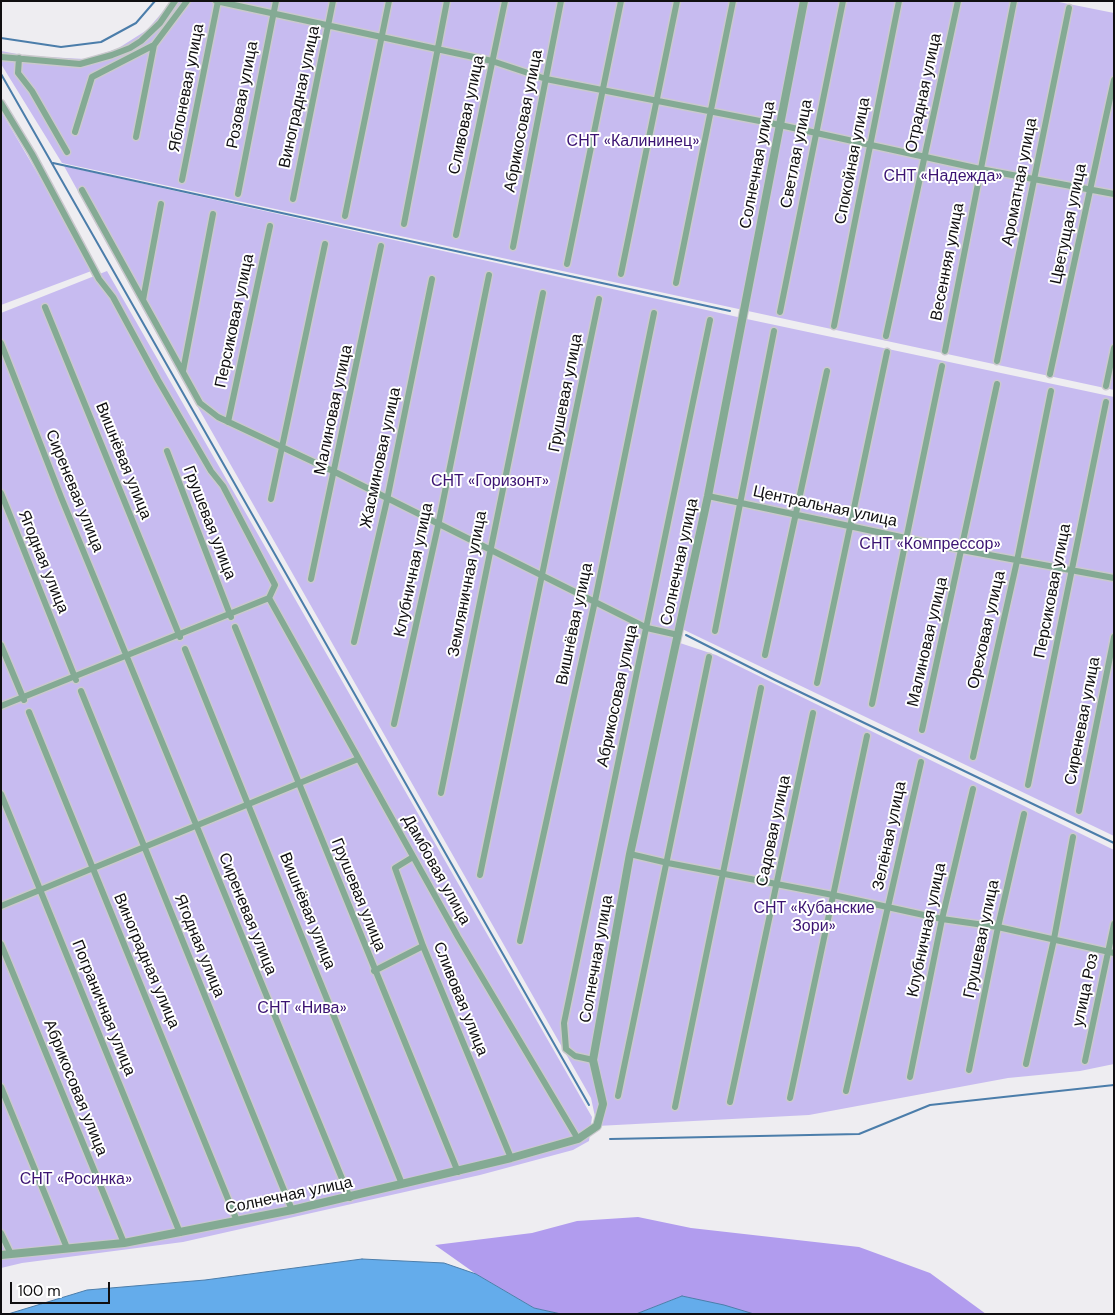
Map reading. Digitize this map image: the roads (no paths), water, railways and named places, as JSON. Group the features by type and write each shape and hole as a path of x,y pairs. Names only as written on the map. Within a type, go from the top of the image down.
{"street":[{"path":"1,57 80,64 112,55 130,48 141,40 160,22 176,1"},
{"path":"136,137 154,45 187,1"},
{"name":"Розовая улица","path":"238,194 276,1"},
{"name":"Виноградная улица","path":"293,199 333,1"},
{"path":"346,216 390,1"},
{"path":"404,224 447,1"},
{"name":"Сливовая улица","path":"456,235 505,1"},
{"name":"Абрикосовая улица","path":"513,247 561,1"},
{"path":"567,264 601,90 621,1"},
{"path":"621,274 677,1"},
{"path":"676,283 733,1"},
{"name":"Солнечная улица","path":"1,1255 10,1252 124,1242 180,1233 350,1198 458,1172 578,1139 597,1126 603,1104 593,1060 630,854 708,496 804,1"},
{"name":"Светлая улица","path":"780,312 843,1"},
{"name":"Спокойная улица","path":"834,326 899,1"},
{"name":"Отрадная улица","path":"886,336 958,1"},
{"name":"Весенняя улица","path":"944,351 1014,1"},
{"path":"217,2 438,48 492,61 546,79 780,124 980,169 1114,194"},
{"name":"Яблоневая улица","path":"182,180 217,2"},
{"name":"Ароматная улица","path":"997,361 1035,180 1068,8"},
{"path":"75,132 92,77 154,45"},
{"path":"19,58 18,72 32,91 67,152"},
{"name":"Цветущая улица","path":"1050,374 1114,80"},
{"path":"1,104 32,154 100,280 113,297 158,380 223,486 275,585 269,598 180,636 1,706"},
{"path":"82,190 200,402 218,417 335,472 438,526 489,549 647,628 678,635"},
{"path":"143,300 161,204"},
{"path":"183,371 213,214"},
{"name":"Персиковая улица","path":"228,422 270,226"},
{"path":"271,499 325,244"},
{"name":"Малиновая улица","path":"311,579 381,246"},
{"name":"Клубничная улица","path":"394,724 438,526 490,275"},
{"name":"Жасминовая улица","path":"354,642 387,500 432,279"},
{"name":"Земляничная улица","path":"441,793 489,549 543,293"},
{"name":"Грушевая улица","path":"480,875 599,299"},
{"name":"Вишнёвая улица","path":"45,308 180,636"},
{"name":"Вишнёвая улица","path":"520,941 595,601 654,313"},
{"name":"Абрикосовая улица","path":"593,1060 575,1056 566,1049 564,1023 710,320"},
{"path":"715,631 774,331"},
{"name":"Сиреневая улица","path":"1,343 126,656 350,1198"},
{"path":"1106,386 1114,348"},
{"path":"817,683 887,352"},
{"path":"872,704 942,366"},
{"path":"765,655 827,370"},
{"name":"Малиновая улица","path":"922,730 997,384"},
{"name":"Ореховая улица","path":"973,757 1017,561 1051,391"},
{"name":"Персиковая улица","path":"1028,785 1106,402"},
{"name":"Грушевая улица","path":"167,451 230,615"},
{"name":"Ягодная улица","path":"1,493 75,678"},
{"name":"Центральная улица","path":"708,496 906,539 1114,578"},
{"name":"Дамбовая улица","path":"269,598 413,857 578,1139"},
{"name":"Грушевая улица","path":"235,627 374,971 458,1172"},
{"name":"Сиреневая улица","path":"1078,811 1114,637"},
{"path":"1,645 23,699"},
{"name":"Вишнёвая улица","path":"186,649 402,1184"},
{"path":"618,1096 668,863 709,657"},
{"path":"675,1107 761,688"},
{"name":"Ягодная улица","path":"80,692 292,1210"},
{"name":"Виноградная улица","path":"29,712 237,1221"},
{"name":"Садовая улица","path":"730,1102 814,713"},
{"path":"790,1098 867,736"},
{"path":"1,906 358,759"},
{"name":"Зелёная улица","path":"846,1092 921,762"},
{"name":"Клубничная улица","path":"910,1077 942,919 973,789"},
{"name":"Пограничная улица","path":"1,794 180,1233"},
{"name":"Грушевая улица","path":"969,1070 998,927 1024,814"},
{"path":"1026,1064 1054,939 1073,837"},
{"path":"630,854 942,919 998,927 1111,952"},
{"name":"Сливовая улица","path":"413,857 395,868 423,946 511,1158"},
{"name":"улица Роз","path":"1085,1061 1111,952 1114,924"},
{"name":"Абрикосовая улица","path":"1,944 124,1242"},
{"path":"374,971 423,946"},
{"path":"1,1087 67,1248"},
{"path":"1,1233 10,1252"}],"water":[{"path":"362,1259 444,1263 476,1274 534,1308 561,1314 8,1314 87,1290 205,1280"},
{"path":"682,1296 724,1305 754,1314 636,1314"}],"waterway":[{"path":"1,38 61,47 101,42 136,23 155,1"},
{"path":"1,74 589,1105"},
{"path":"53,163 730,311"},
{"path":"686,635 775,680 1114,843"},
{"path":"610,1139 859,1134 930,1105 1114,1085"}],"park label":[{"name":"СНТ «Калининец»","path":"633,142"},
{"name":"СНТ «Надежда»","path":"943,177"},
{"name":"СНТ «Горизонт»","path":"490,482"},
{"name":"СНТ «Компрессор»","path":"930,545"},
{"name":"СНТ «Кубанские Зори»","path":"814,918"},
{"name":"СНТ «Нива»","path":"302,1009"},
{"name":"СНТ «Росинка»","path":"76,1180"}]}
